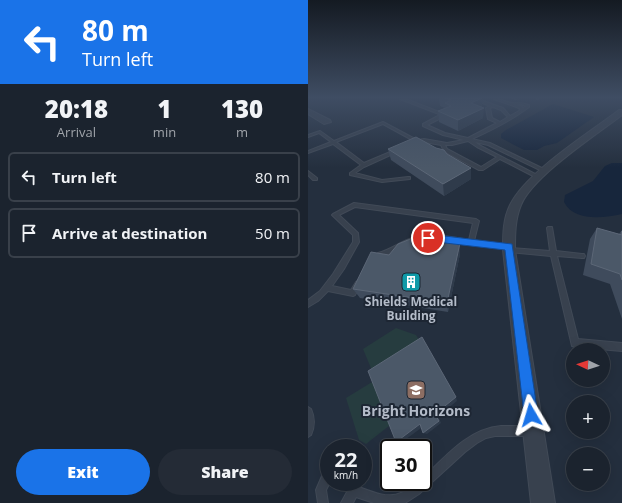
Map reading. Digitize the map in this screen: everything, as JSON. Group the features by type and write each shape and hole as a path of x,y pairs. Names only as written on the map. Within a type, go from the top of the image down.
{"street":[{"path":"543,503 509,248 509,231 514,211 523,191 540,173 609,121"}],"lane":[{"path":"432,121 424,125 443,134 489,144 540,173"},
{"path":"410,144 416,141 424,140 443,144 453,144 469,139 502,121"},
{"path":"308,152 383,122 416,141"},
{"path":"308,136 320,132 364,165"},
{"path":"469,139 478,146 500,157 540,173"},
{"path":"443,144 445,150 481,170 500,157"},
{"path":"400,149 364,165 352,174 382,181 408,178"},
{"path":"308,172 315,179"},
{"path":"308,304 317,299 327,288 357,239 352,230 335,215 354,205 476,221 471,243"},
{"path":"550,228 553,254 575,343 622,347"},
{"path":"372,259 378,256 386,255 398,246 418,238 433,238 553,254 582,256"},
{"path":"327,288 353,293 360,280"},
{"path":"308,412 310,424 308,432"},
{"path":"365,491 389,500 401,499 410,494 474,439 483,434 491,432 533,430"},
{"path":"321,491 323,503"},
{"path":"346,503 352,491"}],"green space":[{"path":"396,328 416,335 421,343 373,373 363,349"},
{"path":"377,379 394,422 372,439 359,439 346,398"}],"water":[{"path":"521,121 588,121 557,143 544,146 537,150 524,150 501,138 501,134"},
{"path":"612,163 622,163 622,214 607,217 590,217 575,213 569,208 564,202 565,195 593,181 605,166"}],"building":[{"path":"416,137 436,148 444,150 447,154 471,168 443,184 388,149"},
{"path":"597,228 622,235 622,280 620,274 591,264"},
{"name":"Shields Medical Building","path":"413,238 460,243 447,303 353,289 371,252 389,255 398,244"},
{"name":"Bright Horizons","path":"422,337 456,397 435,414 439,421 423,433 420,424 400,439 395,439 368,371"}],"place":[{"name":"Shields Medical Building","path":"411,282"},
{"name":"Bright Horizons","path":"416,390"}],"route":[{"path":"428,238 487,246 509,247 531,415"}]}
